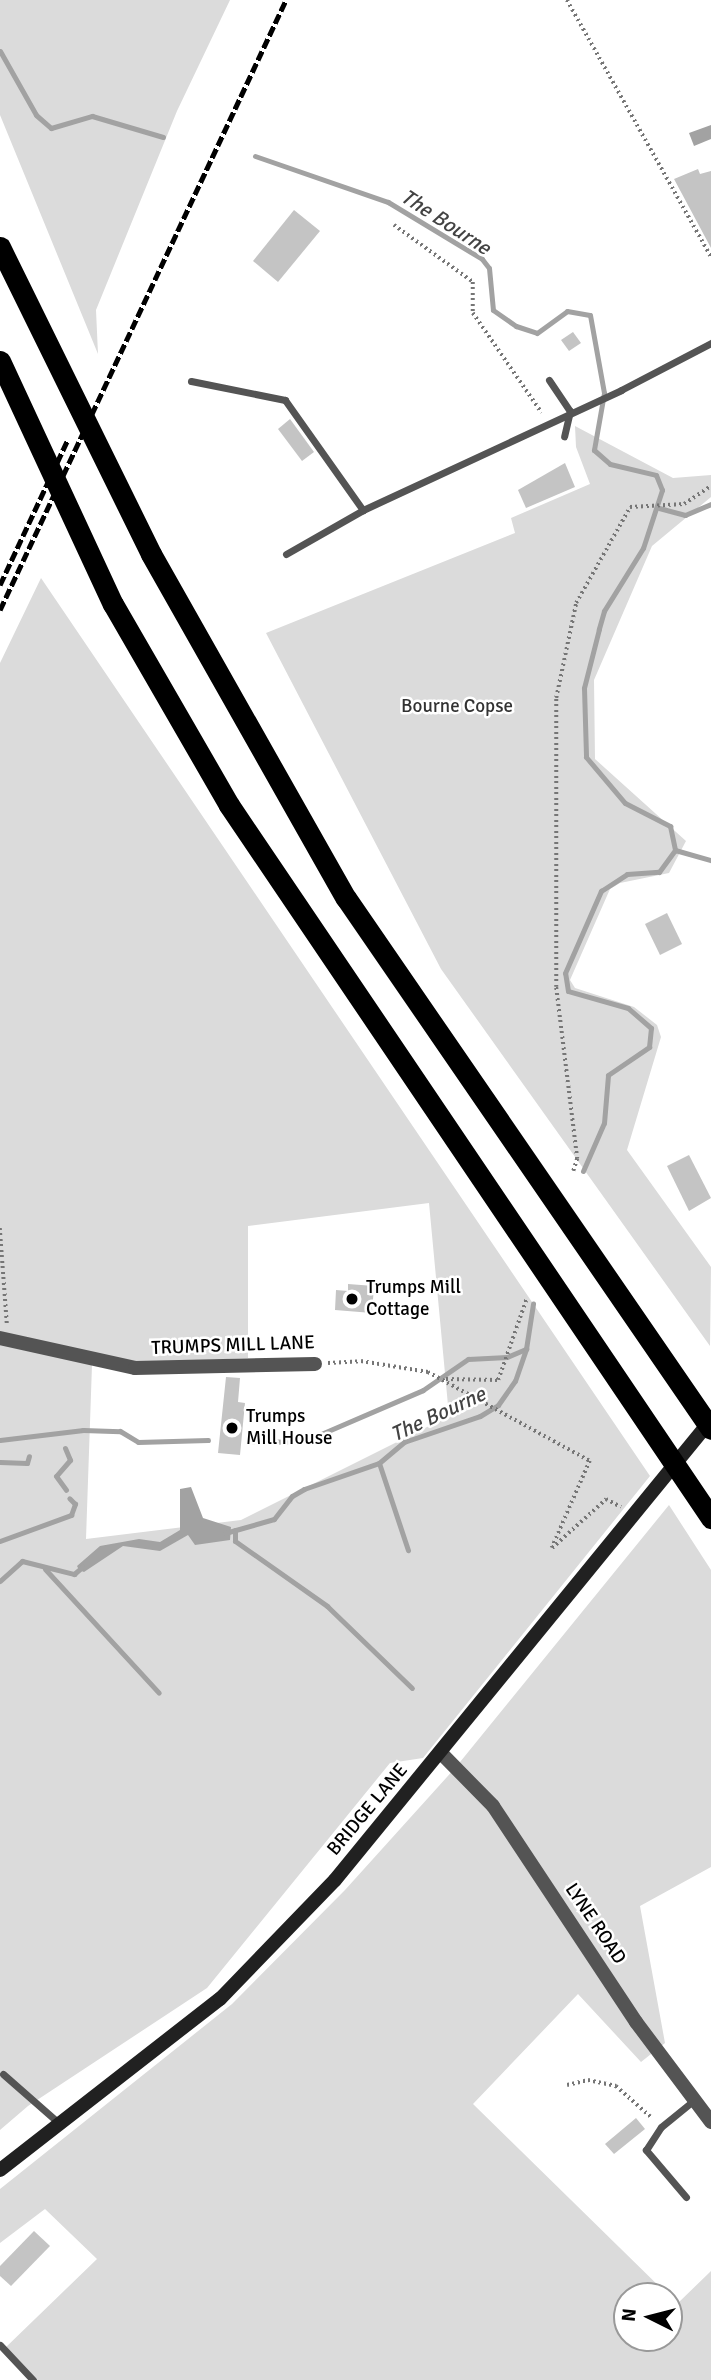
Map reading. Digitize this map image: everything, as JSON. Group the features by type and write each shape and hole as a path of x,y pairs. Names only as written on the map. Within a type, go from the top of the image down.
{"highway":[{"path":"0,247 151,554 346,898 711,1429"},
{"path":"0,361 103,585 229,805 711,1518"}],"street":[{"name":"TRUMPS MILL LANE","path":"4,1339 135,1368 315,1364"},
{"name":"BRIDGE LANE","path":"0,2170 220,1999 335,1880 711,1420"},
{"name":"LYNE ROAD","path":"441,1753 493,1806 693,2101 711,2122"}],"lane":[{"path":"286,554 363,510 594,399 621,390 711,343"},
{"path":"549,380 570,411 564,436"},
{"path":"191,381 285,400 363,510"},
{"path":"3,2074 60,2124"},
{"path":"686,2197 646,2151 661,2127 693,2101"},
{"path":"0,2345 33,2380"}],"path":[{"path":"567,0 711,257"},
{"path":"394,225 473,282 473,313 548,421"},
{"path":"572,1171 577,1159 555,987 556,698 576,603 630,508 684,504 711,486"},
{"path":"0,1228 4,1339"},
{"path":"444,1379 498,1380 506,1350 526,1300"},
{"name":"TRUMPS MILL LANE","path":"315,1364 361,1361 428,1372 590,1461 552,1548 607,1499 631,1519"},
{"path":"567,2085 588,2080 616,2086 661,2127"}],"green space":[{"path":"0,0 230,0 177,111 96,310 98,354 0,115"},
{"name":"Bourne Copse","path":"575,426 673,478 711,475 711,497 652,546 594,680 595,759 686,841 669,873 620,883 610,889 570,980 575,988 634,1007 657,1025 661,1037 627,1150 711,1267 710,1346 441,969 266,633 515,533 511,518 590,484 576,447"},
{"path":"41,578 650,1476 423,1758 390,1763 207,1988 28,2106 0,2130 0,663","holes":["429,1203 449,1416 241,1520 86,1539 92,1365 248,1358 248,1226"]},
{"path":"669,1505 711,1570 711,1867 640,1906 665,2043 641,2062 578,1994 473,2104 655,2282 613,2282 613,2352 683,2352 683,2298 711,2271 711,2380 33,2380 4,2349 97,2259 45,2209 0,2243 0,2189 232,2004 345,1890 456,1767"}],"shaded area":[{"path":"711,125 711,139 694,146 689,133"},
{"path":"191,1487 203,1518 231,1527 230,1540 195,1545 188,1535 160,1551 123,1546 84,1572 79,1570 77,1566 100,1546 139,1539 160,1542 180,1530 180,1489"}],"building":[{"path":"698,169 700,174 711,171 711,248 674,179"},
{"path":"294,210 320,231 278,282 253,261"},
{"path":"573,332 581,343 569,351 561,340"},
{"path":"290,419 314,452 302,461 278,429"},
{"path":"565,463 575,487 526,508 518,490"},
{"path":"667,913 682,944 660,955 645,924"},
{"path":"689,1155 711,1198 689,1211 667,1166"},
{"name":"Trumps Mill Cottage","path":"348,1284 374,1286 372,1313 335,1310 336,1290 348,1291"},
{"name":"Trumps Mill House","path":"226,1377 240,1378 238,1402 245,1403 240,1455 218,1453"},
{"path":"636,2118 645,2129 614,2154 605,2144"},
{"path":"34,2231 50,2246 11,2286 0,2276 0,2266"}],"waterway":[{"name":"The Bourne","path":"0,51 36,115 51,128 92,116 163,137"},
{"name":"The Bourne","path":"255,156 388,202 482,259 489,268 493,310 516,326 537,333 567,311 590,315 604,393 594,450 610,464 656,475 662,490 643,548 604,611 584,688 586,757 625,803 670,826 675,850"},
{"name":"The Bourne","path":"659,508 685,515 711,504"},
{"path":"675,850 711,860"},
{"path":"583,1171 604,1123 608,1075 649,1047 651,1028 628,1008 568,991 565,973 601,891 627,874 659,872 675,850"},
{"name":"The Bourne","path":"225,1533 274,1519 292,1496 304,1489 379,1463 404,1442 480,1416 498,1405 515,1381 526,1349 533,1304"},
{"name":"The Bourne","path":"248,1441 296,1442 321,1434 423,1390 468,1359 507,1357 526,1349"},
{"name":"The Bourne","path":"0,1440 83,1430 120,1431 138,1442 208,1440"},
{"path":"65,1448 70,1460 56,1476 66,1490"},
{"path":"0,1462 27,1463 29,1456"},
{"path":"379,1463 408,1550"},
{"path":"0,1541 71,1515 75,1504 69,1498"},
{"path":"235,1530 235,1541 327,1606 412,1688"},
{"name":"The Bourne","path":"0,1581 22,1561 74,1574 82,1567"},
{"path":"45,1569 159,1693"}],"railway":[{"path":"0,610 286,0"},
{"path":"0,585 68,439"}],"place":[{"name":"Trumps Mill Cottage","path":"352,1299"},
{"name":"Trumps Mill House","path":"232,1428"}]}
